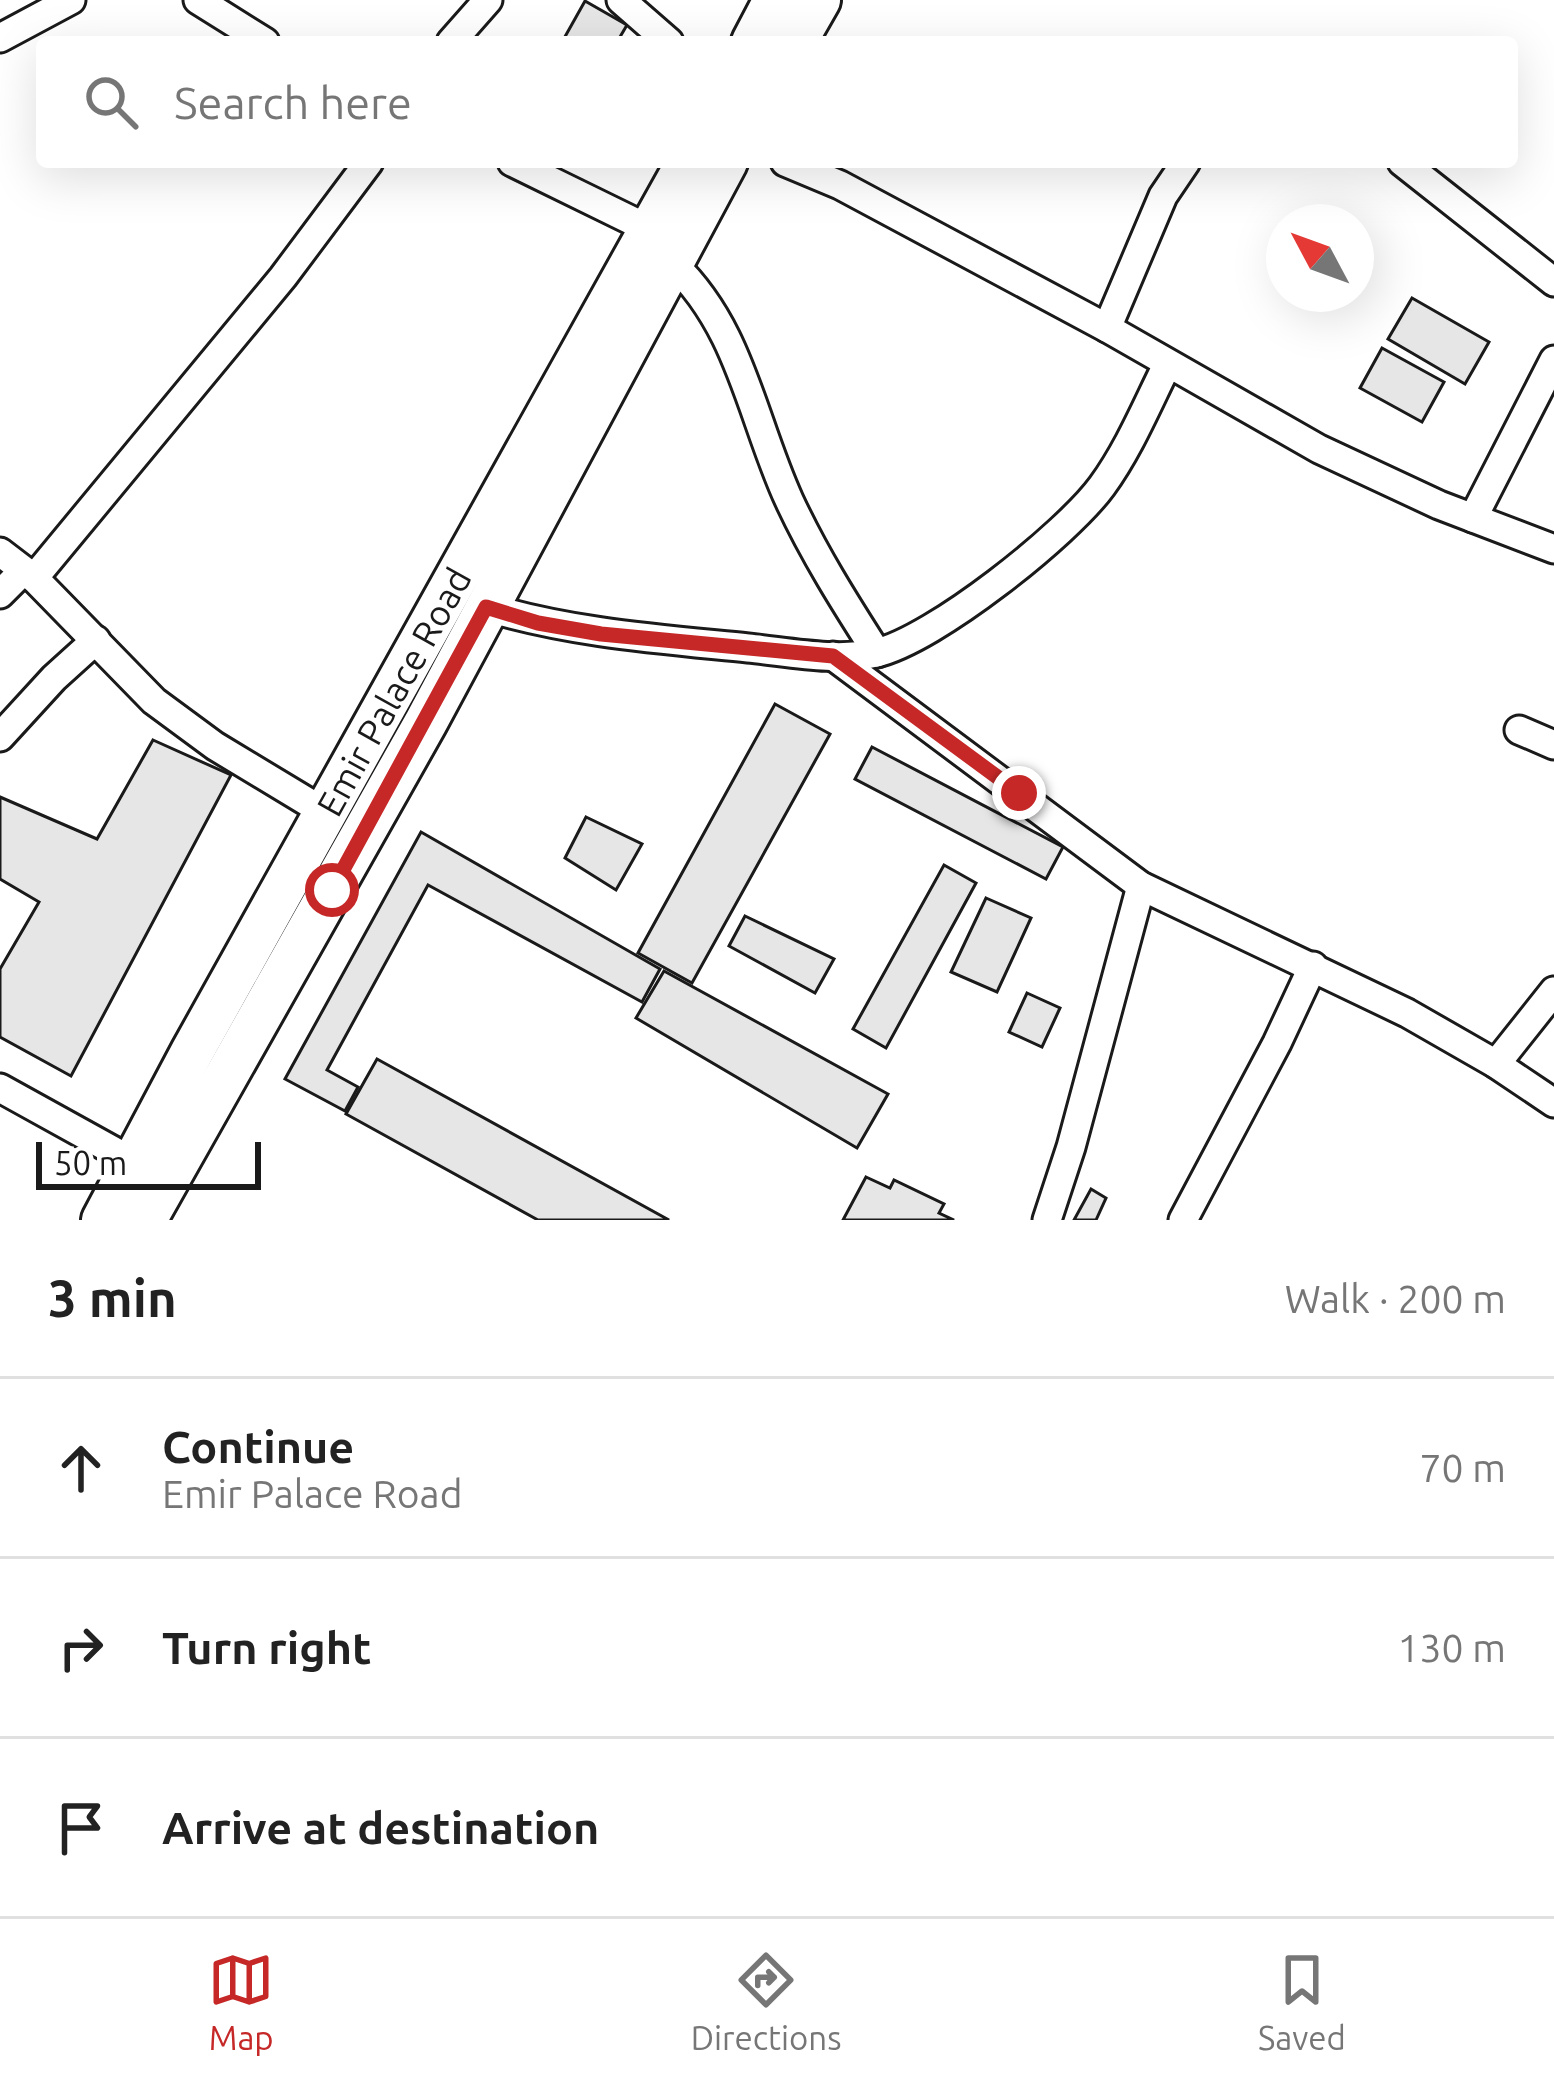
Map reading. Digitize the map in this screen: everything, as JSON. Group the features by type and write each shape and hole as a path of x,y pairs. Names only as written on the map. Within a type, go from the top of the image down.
{"main road":[{"path":"756,36 775,0"},
{"path":"798,36 819,0"},
{"name":"Emir Palace Road","path":"145,1220 486,607 661,246 686,168"},
{"name":"Emir Palace Road","path":"103,1220 326,812 661,246 721,168"}],"street":[{"path":"0,38 71,0"},
{"path":"198,0 256,36"},
{"path":"456,36 488,0"},
{"path":"621,0 662,36"},
{"path":"0,595 29,574 296,260 364,168"},
{"path":"523,168 661,246 723,328 788,497 825,571 877,653"},
{"path":"799,168 840,185 1107,328 1319,449 1554,549"},
{"path":"1107,328 1163,196 1182,168"},
{"path":"1410,168 1554,282"},
{"path":"1472,518 1554,360"},
{"path":"486,607 538,623 601,634 833,656 877,653 927,634 1076,517 1104,484 1167,364"},
{"path":"0,552 29,574 154,701 215,746 326,812"},
{"path":"0,737 54,677 96,640"},
{"path":"833,656 1141,886 1313,966 1496,1064 1554,1103"},
{"path":"1519,730 1554,746"},
{"path":"1047,1220 1141,886"},
{"path":"1183,1220 1313,966"},
{"path":"1496,1064 1554,991"},
{"path":"0,1088 132,1161"}],"building":[{"path":"585,1 627,25 621,36 565,36"},
{"path":"1412,298 1489,342 1465,384 1388,339"},
{"path":"1382,348 1444,382 1422,422 1360,388"},
{"path":"775,704 830,734 692,983 638,953"},
{"path":"153,740 231,775 71,1076 0,1037 0,969 39,902 0,879 0,797 97,839"},
{"path":"872,747 1063,847 1046,879 855,779"},
{"path":"586,817 642,844 616,890 565,858"},
{"path":"421,832 660,969 642,1002 428,885 327,1070 358,1087 345,1111 285,1079"},
{"path":"944,865 976,883 886,1048 853,1029"},
{"path":"986,898 1031,918 997,992 951,972"},
{"path":"745,916 834,959 815,993 729,946"},
{"path":"664,971 888,1094 857,1148 636,1018"},
{"path":"1027,993 1060,1008 1042,1047 1009,1032"},
{"path":"377,1059 669,1220 538,1220 346,1114"},
{"path":"866,1177 890,1188 894,1180 944,1204 939,1213 954,1220 843,1220"},
{"path":"1091,1189 1106,1198 1096,1220 1074,1220"}],"route":[{"path":"332,890 486,607 538,623 601,634 833,656 1019,793"}]}
